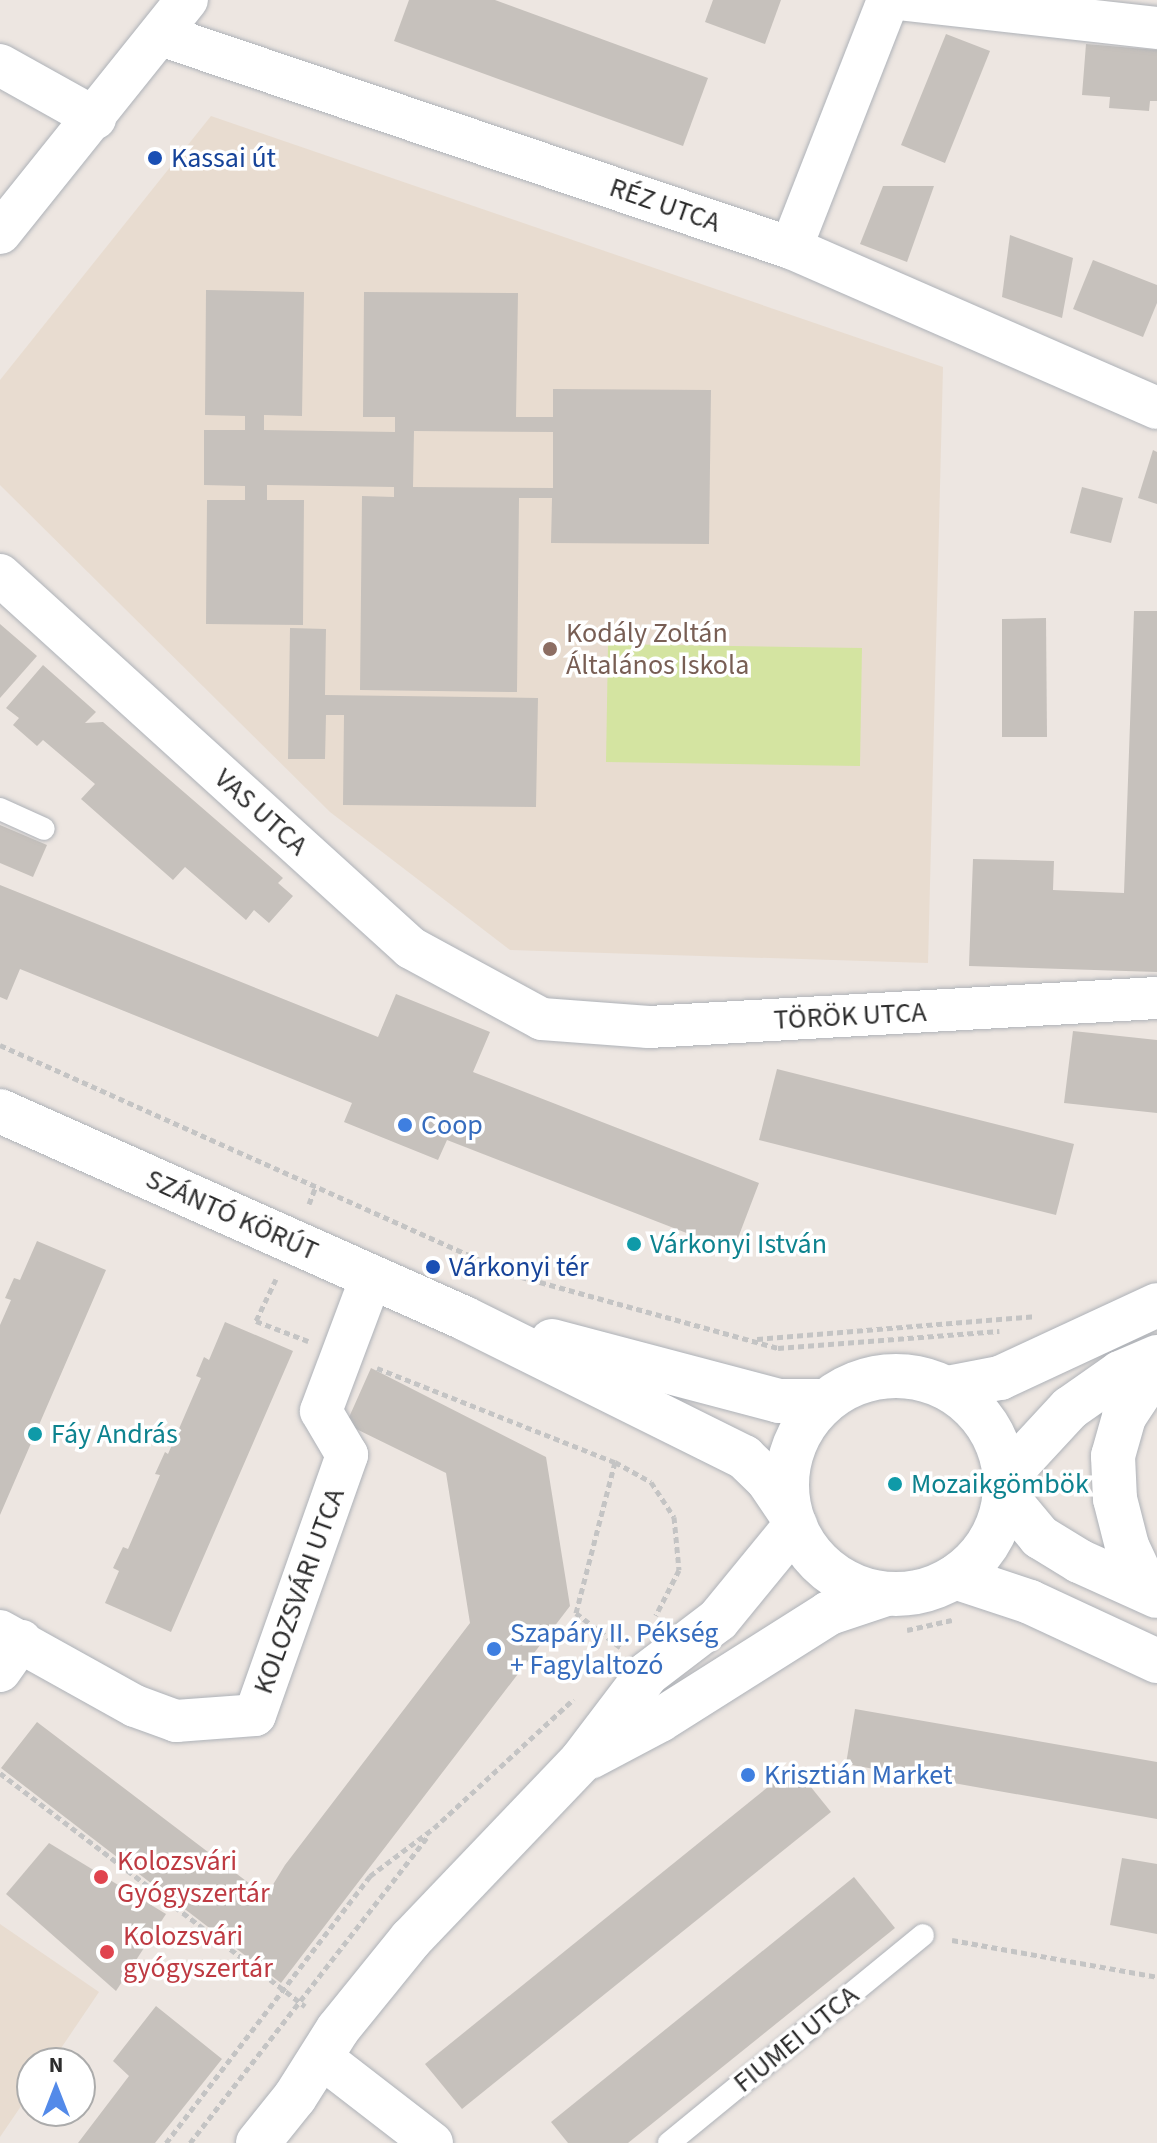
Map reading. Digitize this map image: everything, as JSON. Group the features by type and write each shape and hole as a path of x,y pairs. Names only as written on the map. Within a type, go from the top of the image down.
{"street":[{"path":"0,233 187,0"},
{"path":"791,248 888,0"},
{"path":"907,0 1157,28"},
{"name":"RÉZ UTCA","path":"161,35 791,248 1157,408"},
{"path":"0,65 95,118"},
{"name":"VAS UTCA","path":"0,575 411,948 542,1019"},
{"name":"TÖRÖK UTCA","path":"542,1019 649,1027 1157,998"},
{"name":"SZÁNTÓ KÖRÚT","path":"0,1111 464,1318 744,1457 767,1479 793,1519"},
{"name":"KOLOZSVÁRI UTCA","path":"7,1648 135,1706 176,1721 255,1715 347,1455 321,1411 371,1278"},
{"path":"947,1388 1000,1378 1157,1305"},
{"name":"SZÁNTÓ KÖRÚT","path":"464,1318 779,1401 822,1401"},
{"path":"960,1597 997,1527 1006,1486 1070,1408 1120,1373 1157,1357"},
{"path":"1152,1594 1124,1535 1115,1499 1113,1456 1124,1417 1157,1367"},
{"path":"895,1612 816,1560 793,1519 787,1477 795,1442 822,1401 876,1378 912,1377 947,1388 977,1410 997,1441 1006,1486 1040,1537 1079,1561 1152,1594"},
{"path":"258,2143 411,1939 581,1761 637,1663 718,1620 793,1519"},
{"path":"581,1761 660,1720 829,1613 895,1612 922,1591 960,1597 1019,1597 1157,1661"},
{"path":"330,2044 432,2143"}],"lane":[{"path":"0,809 44,829"},
{"name":"FIUMEI UTCA","path":"669,2143 923,1935"}],"path":[{"path":"0,1045 511,1274 778,1348 1010,1330"},
{"path":"752,1339 1041,1315"},
{"path":"256,1321 615,1462 651,1482 674,1517 679,1570 647,1628"},
{"path":"615,1462 576,1613 637,1663"},
{"path":"895,1612 960,1597"},
{"path":"166,2143 370,1876 434,1828 582,1692"},
{"path":"0,1773 299,2002 330,2044"},
{"path":"190,2143 434,1828"},
{"path":"923,1935 1157,1977"}],"shaded area":[{"name":"Kodály Zoltán Általános Iskola","path":"211,116 943,367 928,963 510,950 330,812 0,485 0,380"},
{"path":"0,1924 99,1992 62,2047 16,2047 16,2114 0,2137"}],"green space":[{"path":"608,644 862,648 860,766 606,762"}],"building":[{"path":"409,0 495,0 708,78 683,146 394,41"},
{"path":"713,0 781,0 765,44 705,22"},
{"path":"946,34 990,51 945,163 901,145"},
{"path":"1086,44 1157,50 1157,101 1150,101 1149,111 1109,108 1110,97 1082,95"},
{"path":"883,186 934,186 907,262 860,244"},
{"path":"1010,235 1073,258 1062,318 1002,297"},
{"path":"1093,260 1157,285 1157,303 1143,337 1073,309"},
{"path":"206,290 304,292 302,416 264,415 264,430 395,432 395,417 363,417 364,292 518,293 516,417 553,417 553,389 711,390 709,544 551,543 552,498 519,498 517,692 360,690 362,496 394,497 394,487 267,485 267,500 304,500 303,625 206,624 207,500 245,500 245,486 204,485 204,430 245,430 245,416 205,415","holes":["414,431 553,432 553,488 413,487"]},
{"path":"1153,450 1157,452 1157,504 1138,498"},
{"path":"1082,487 1123,498 1111,543 1070,533"},
{"path":"1134,611 1157,611 1157,972 969,966 973,859 1054,861 1053,890 1124,893"},
{"path":"1046,618 1047,737 1002,737 1002,619"},
{"path":"0,624 37,656 0,698"},
{"path":"290,628 326,629 325,695 538,698 536,807 343,805 344,715 326,715 325,759 288,759"},
{"path":"43,665 96,712 85,723 103,722 283,878 278,883 293,896 269,923 254,910 246,920 185,867 173,880 81,799 95,784 43,740 37,746 13,725 19,718 6,708"},
{"path":"0,825 47,845 33,877 0,863"},
{"path":"0,885 378,1037 396,994 490,1032 473,1072 759,1183 733,1251 447,1140 438,1160 344,1122 352,1103 20,969 7,1000 0,997"},
{"path":"1073,1031 1157,1040 1157,1113 1064,1103"},
{"path":"777,1069 1074,1144 1056,1215 759,1140"},
{"path":"37,1241 106,1270 0,1515 0,1325 11,1300 5,1298 14,1278 20,1280"},
{"path":"225,1322 293,1351 171,1632 105,1603 119,1571 113,1568 123,1547 128,1549 160,1475 155,1474 165,1452 168,1454 201,1378 196,1376 204,1357 209,1360"},
{"path":"371,1368 546,1457 570,1606 281,1983 1,1768 37,1722 266,1896 285,1865 470,1623 446,1473 346,1424"},
{"path":"855,1709 1157,1762 1157,1819 846,1764"},
{"path":"794,1766 831,1812 462,2109 425,2064"},
{"name":"Kolozsvári gyógyszertár","path":"49,1843 166,1914 116,1991 6,1894"},
{"path":"1122,1858 1157,1864 1157,1934 1110,1925"},
{"path":"854,1877 895,1928 628,2143 568,2143 551,2122"},
{"path":"156,2006 222,2059 155,2143 78,2143 90,2127 96,2127 96,2119 129,2076 113,2061"}],"place":[{"name":"Kassai út","path":"155,158"},
{"name":"Kodály Zoltán Általános Iskola","path":"550,649"},
{"name":"Coop","path":"405,1125"},
{"name":"Várkonyi István","path":"634,1244"},
{"name":"Várkonyi tér","path":"433,1267"},
{"name":"Fáy András","path":"35,1434"},
{"name":"Mozaikgömbök","path":"895,1484"},
{"name":"Szapáry II. Pékség + Fagylaltozó","path":"494,1649"},
{"name":"Krisztián Market","path":"748,1775"},
{"name":"Kolozsvári Gyógyszertár","path":"101,1877"},
{"name":"Kolozsvári gyógyszertár","path":"107,1952"}]}
